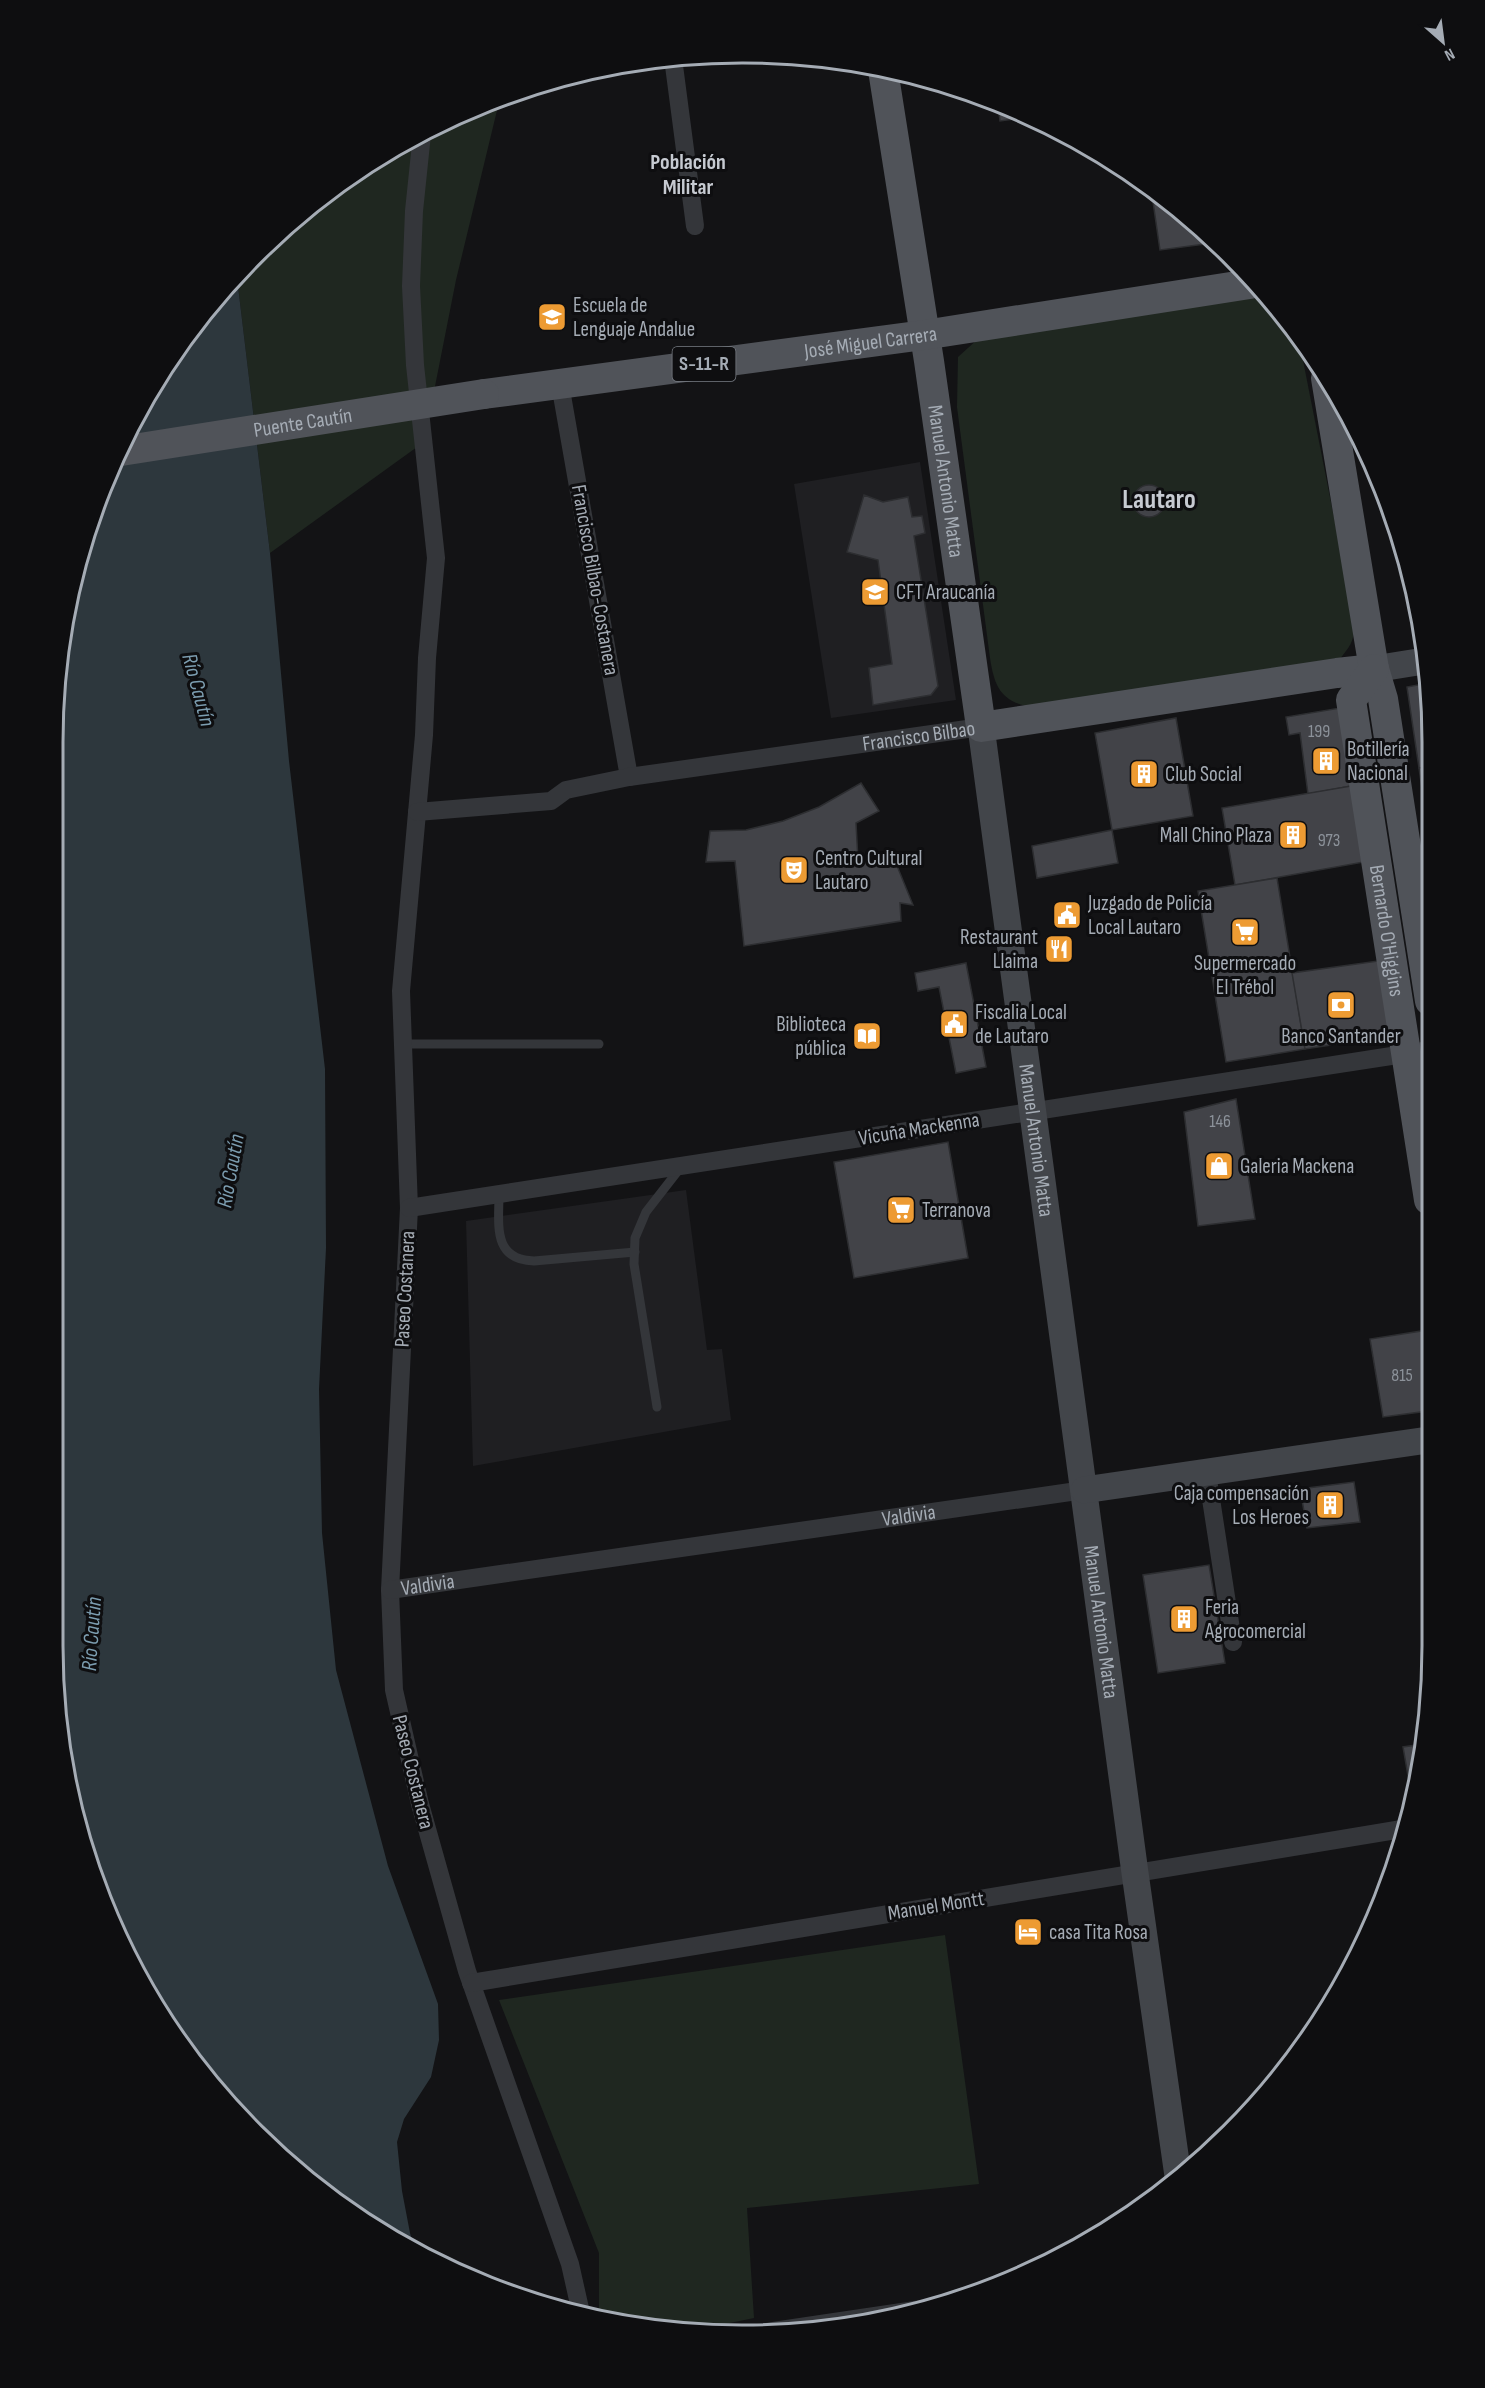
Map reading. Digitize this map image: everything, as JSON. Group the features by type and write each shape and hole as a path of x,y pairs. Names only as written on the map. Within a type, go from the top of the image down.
{"main road":[{"name":"Manuel Antonio Matta","path":"884,78 981,727"},
{"name":"José Miguel Carrera","path":"484,394 924,335 1244,285"},
{"name":"Puente Cautín","path":"130,450 484,394"},
{"name":"Bernardo O'Higgins","path":"1330,401 1374,669 1383,699 1422,950"},
{"name":"Francisco Bilbao","path":"981,727 1374,669"},
{"name":"Bernardo O'Higgins","path":"1374,669 1351,700 1417,1052 1422,1114"}],"street":[{"path":"674,67 695,226"},
{"name":"Paseo Costanera","path":"421,144 414,211 411,286 415,365 436,558 401,991 409,1208 390,1590 394,1690 420,1804 471,1983 570,2264 579,2305"},
{"name":"Francisco Bilbao-Costanera","path":"560,384 629,777"},
{"name":"Francisco Bilbao","path":"1374,669 1417,662"},
{"name":"Francisco Bilbao","path":"417,812 551,801 566,790 629,777 981,727"},
{"name":"Manuel Antonio Matta","path":"981,727 1134,1873 1177,2168"},
{"name":"Vicuña Mackenna","path":"409,1208 1417,1052"},
{"name":"Valdivia","path":"390,1590 1422,1441"},
{"path":"1207,1473 1233,1642"},
{"name":"Manuel Montt","path":"471,1983 1396,1830"}],"lane":[{"path":"403,1044 599,1044"},
{"path":"657,1407 636,1276 635,1238 646,1212 682,1166"},
{"path":"499,1194 499,1237 506,1250 519,1259 534,1261 635,1252"}],"shaded area":[{"path":"497,109 456,280 424,442 270,553 238,287 294,232 329,203 365,178 442,133"},
{"path":"1253,298 1259,301 1303,359 1353,614 1354,635 1350,645 1338,661 1037,708 1016,703 1003,694 995,679 990,658 957,407 958,357 979,338"},
{"name":"CFT Araucanía","path":"920,462 956,700 831,718 794,484"},
{"path":"686,1190 707,1350 722,1349 731,1420 473,1466 466,1221"},
{"path":"945,1935 979,2184 747,2208 754,2318 722,2325 698,2324 599,2309 599,2253 499,2000"}],"water":[{"name":"Río Cautín","path":"238,287 270,553 289,761 325,1069 326,1248 319,1389 322,1533 336,1670 388,1866 438,2004 439,2040 431,2077 404,2119 397,2142 402,2191 412,2239 329,2185 294,2156 232,2094 203,2059 178,2023 133,1946 99,1864 76,1778 64,1690 63,742 64,698 69,654 86,567 99,524 133,442 178,365 203,329"}],"building":[{"path":"999,114 1013,119 1000,121"},
{"path":"1153,201 1204,244 1160,250"},
{"path":"1149,485 1160,490 1165,501 1160,512 1149,517 1138,512 1133,501 1138,490"},
{"path":"864,495 883,502 908,497 912,517 922,516 925,533 914,536 938,686 931,695 873,705 869,668 892,664 878,560 847,552"},
{"path":"1419,685 1422,768 1419,768 1407,687"},
{"name":"Botillería Nacional","path":"1340,708 1351,786 1308,794 1300,733 1289,735 1286,717"},
{"name":"Club Social","path":"1176,718 1193,816 1112,830 1095,733"},
{"path":"1419,768 1422,768 1422,789"},
{"path":"861,783 879,811 856,823 858,861 893,856 913,905 900,903 901,921 744,946 735,861 706,862 710,831 746,830 783,821 819,807"},
{"name":"Mall Chino Plaza","path":"1351,786 1364,862 1235,885 1222,808"},
{"path":"1112,830 1118,863 1037,878 1032,846"},
{"name":"Supermercado El Trébol","path":"1277,878 1305,1049 1226,1062 1198,891"},
{"name":"Banco Santander","path":"1378,961 1391,1036 1305,1049 1292,973"},
{"path":"966,963 986,1067 956,1073 939,987 918,991 915,973"},
{"name":"Galeria Mackena","path":"1236,1099 1255,1219 1198,1226 1184,1112"},
{"name":"Terranova","path":"948,1142 968,1258 854,1278 834,1162"},
{"path":"1422,1331 1422,1412 1383,1417 1370,1339"},
{"name":"Caja compensación Los Heroes","path":"1354,1482 1360,1522 1307,1528 1300,1489"},
{"name":"Feria Agrocomercial","path":"1209,1565 1225,1663 1158,1673 1143,1575"},
{"path":"1414,1745 1409,1779 1403,1747"}],"place":[{"name":"Escuela de Lenguaje Andalue","path":"552,317"},
{"name":"CFT Araucanía","path":"875,592"},
{"name":"Botillería Nacional","path":"1326,761"},
{"name":"Club Social","path":"1144,774"},
{"name":"Mall Chino Plaza","path":"1293,835"},
{"name":"Centro Cultural Lautaro","path":"794,870"},
{"name":"Juzgado de Policía Local Lautaro","path":"1067,915"},
{"name":"Supermercado El Trébol","path":"1245,932"},
{"name":"Restaurant Llaima","path":"1059,949"},
{"name":"Banco Santander","path":"1341,1005"},
{"name":"Fiscalia Local de Lautaro","path":"954,1024"},
{"name":"Biblioteca pública","path":"867,1036"},
{"name":"Galeria Mackena","path":"1219,1166"},
{"name":"Terranova","path":"901,1210"},
{"name":"Caja compensación Los Heroes","path":"1330,1505"},
{"name":"Feria Agrocomercial","path":"1184,1619"},
{"name":"casa Tita Rosa","path":"1028,1932"}],"district":[{"name":"Población Militar","path":"688,174"},
{"name":"Lautaro","path":"1159,500"}]}
